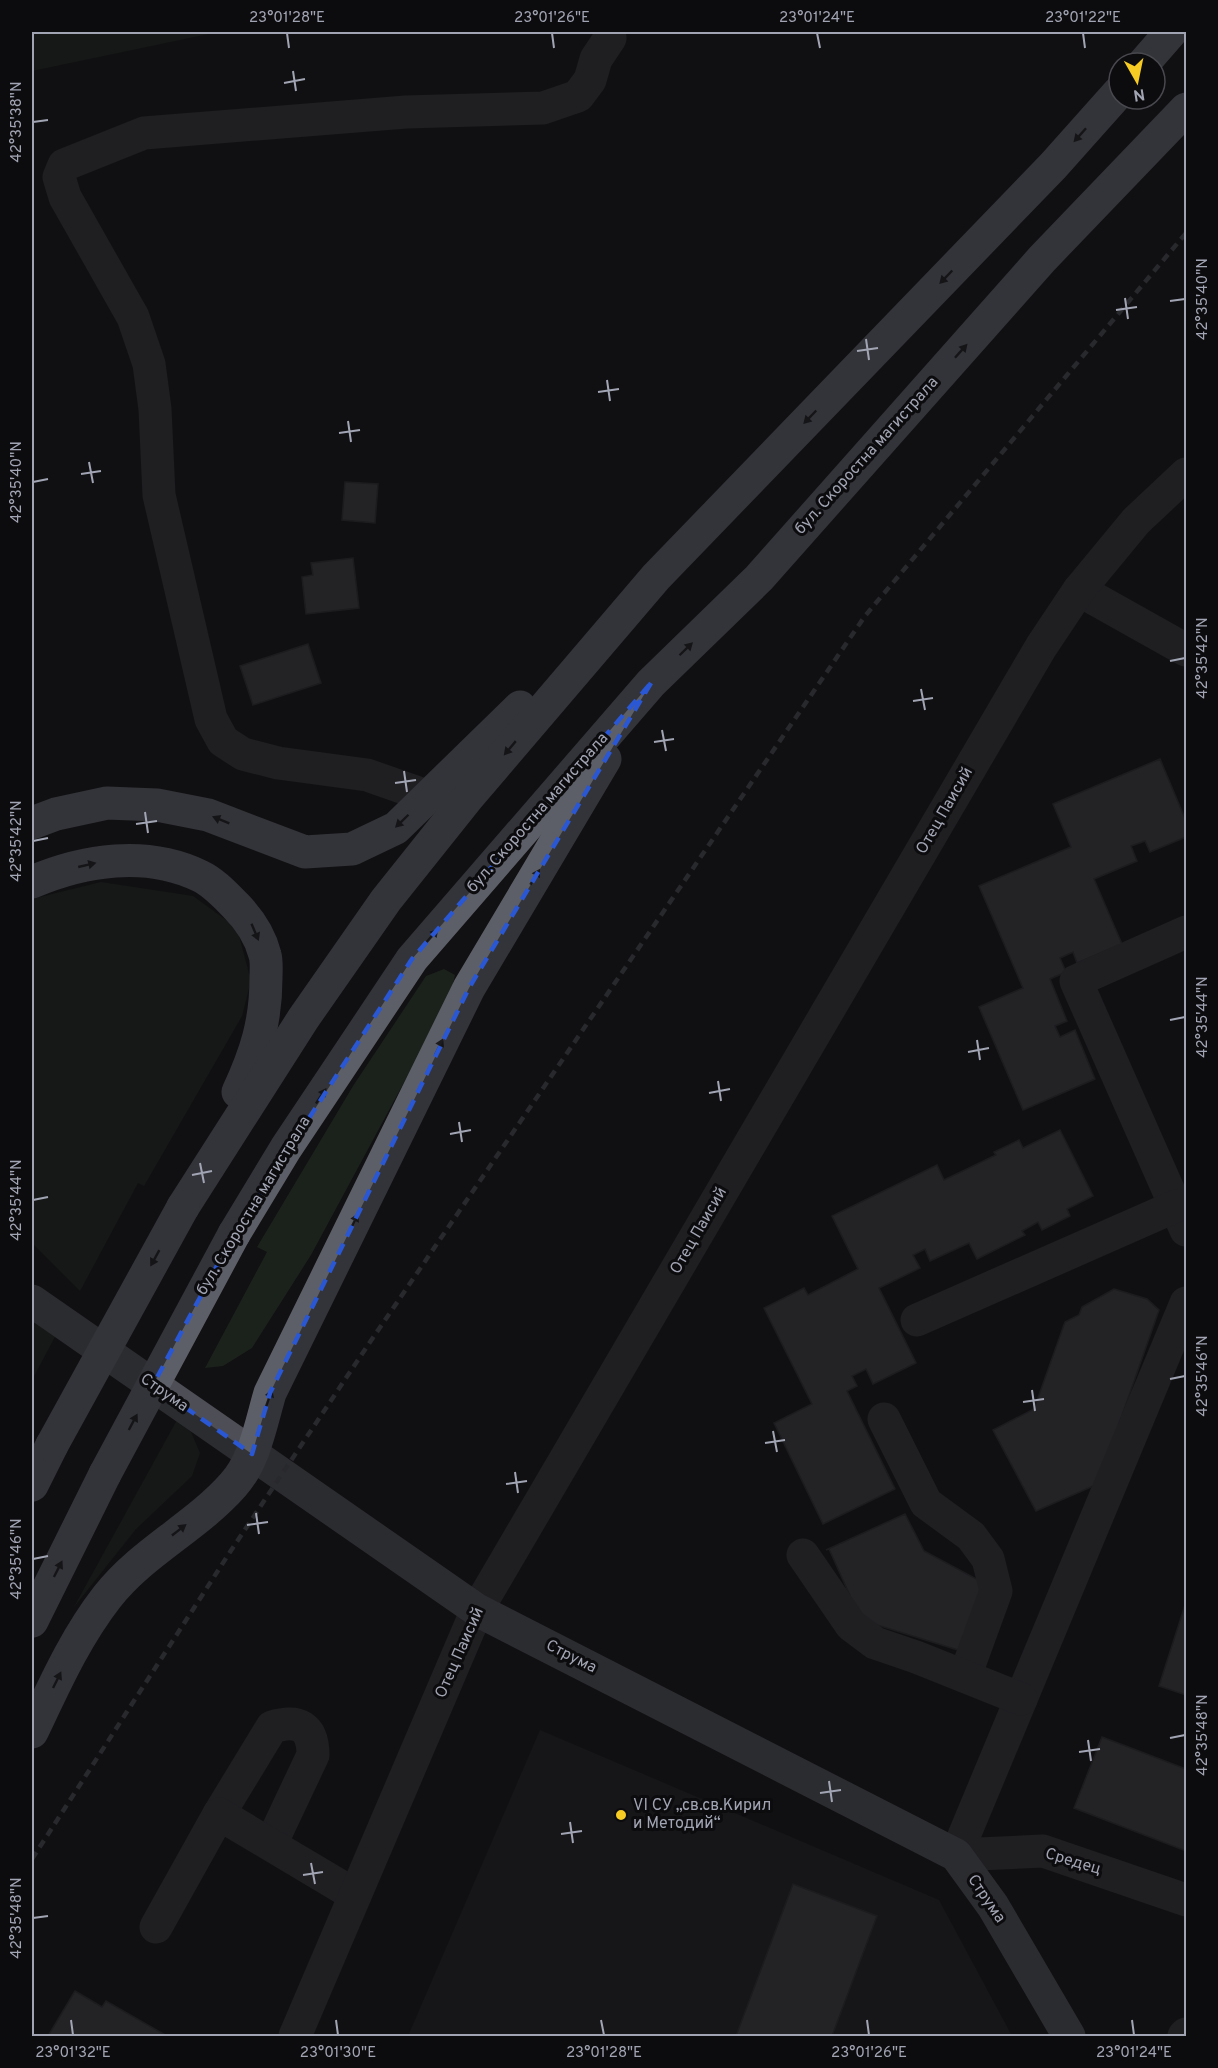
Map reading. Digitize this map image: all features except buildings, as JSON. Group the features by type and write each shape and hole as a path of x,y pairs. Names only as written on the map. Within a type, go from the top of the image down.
{"highway":[{"path":"1154,51 1171,32"},
{"path":"32,823 56,814 107,803 158,805 208,815 305,852 352,849 396,828 656,577 1053,166 1107,105"},
{"name":"бул. Скоростна магистрала","path":"32,1621 105,1474 234,1234 286,1148 412,959 651,683 759,578 1042,259 1186,109"},
{"path":"183,1207 303,1019 386,900 469,796 656,577"},
{"path":"32,1732 71,1652 108,1596 151,1552 234,1484 252,1454 270,1393 469,987 651,683"},
{"path":"32,882 54,873 96,862 133,860 167,865 201,877 226,896 251,921 266,956 266,996 262,1029 248,1071 183,1207 51,1445 32,1485"}],"main road":[{"name":"Струма","path":"32,1301 477,1610 956,1855 993,1906 1069,2037"}],"street":[{"path":"427,796 367,775 278,763 243,754 223,741 211,719 159,495 156,410 149,364 133,317 65,197 59,177 64,165 144,133 406,112 543,108 578,96 590,80 596,58 610,38"},
{"name":"Отец Паисий","path":"295,2037 477,1610 1041,647 1078,590 1136,520 1186,474"},
{"path":"1078,590 1186,650"},
{"path":"917,1320 1181,1218 1076,981 1186,932"},
{"path":"956,1855 1186,1303"},
{"path":"884,1419 926,1503 971,1536 988,1559 996,1591 964,1676"},
{"path":"803,1555 851,1625 875,1643 1021,1699"},
{"path":"156,1926 219,1814 272,1727 283,1723 296,1723 310,1733 313,1755 271,1844"},
{"path":"219,1814 355,1895"},
{"name":"Средец","path":"956,1855 1043,1851 1186,1900"}],"highlighted area":[{"path":"651,683 469,988 270,1393 252,1454 153,1385 234,1234 412,959"}],"shaded area":[{"path":"32,32 218,32 32,71"},
{"path":"101,882 193,896 237,928 251,981 242,1016 144,1186 138,1183 80,1291 32,1243 32,899"},
{"path":"444,969 455,975 450,997 311,1255 252,1348 223,1366 205,1368 267,1252 257,1247 353,1086 426,976"},
{"path":"32,1316 57,1333 32,1380"},
{"path":"177,1420 191,1432 200,1453 192,1476 136,1529 74,1607"},
{"name":"VI СУ „св.св.Кирил и Методий“","path":"540,1730 939,1900 1012,2036 408,2036"}],"railway":[{"path":"32,1859 230,1552 368,1345 865,616 1186,233"}],"place":[{"name":"VI СУ „св.св.Кирил и Методий“","path":"621,1815"}]}
